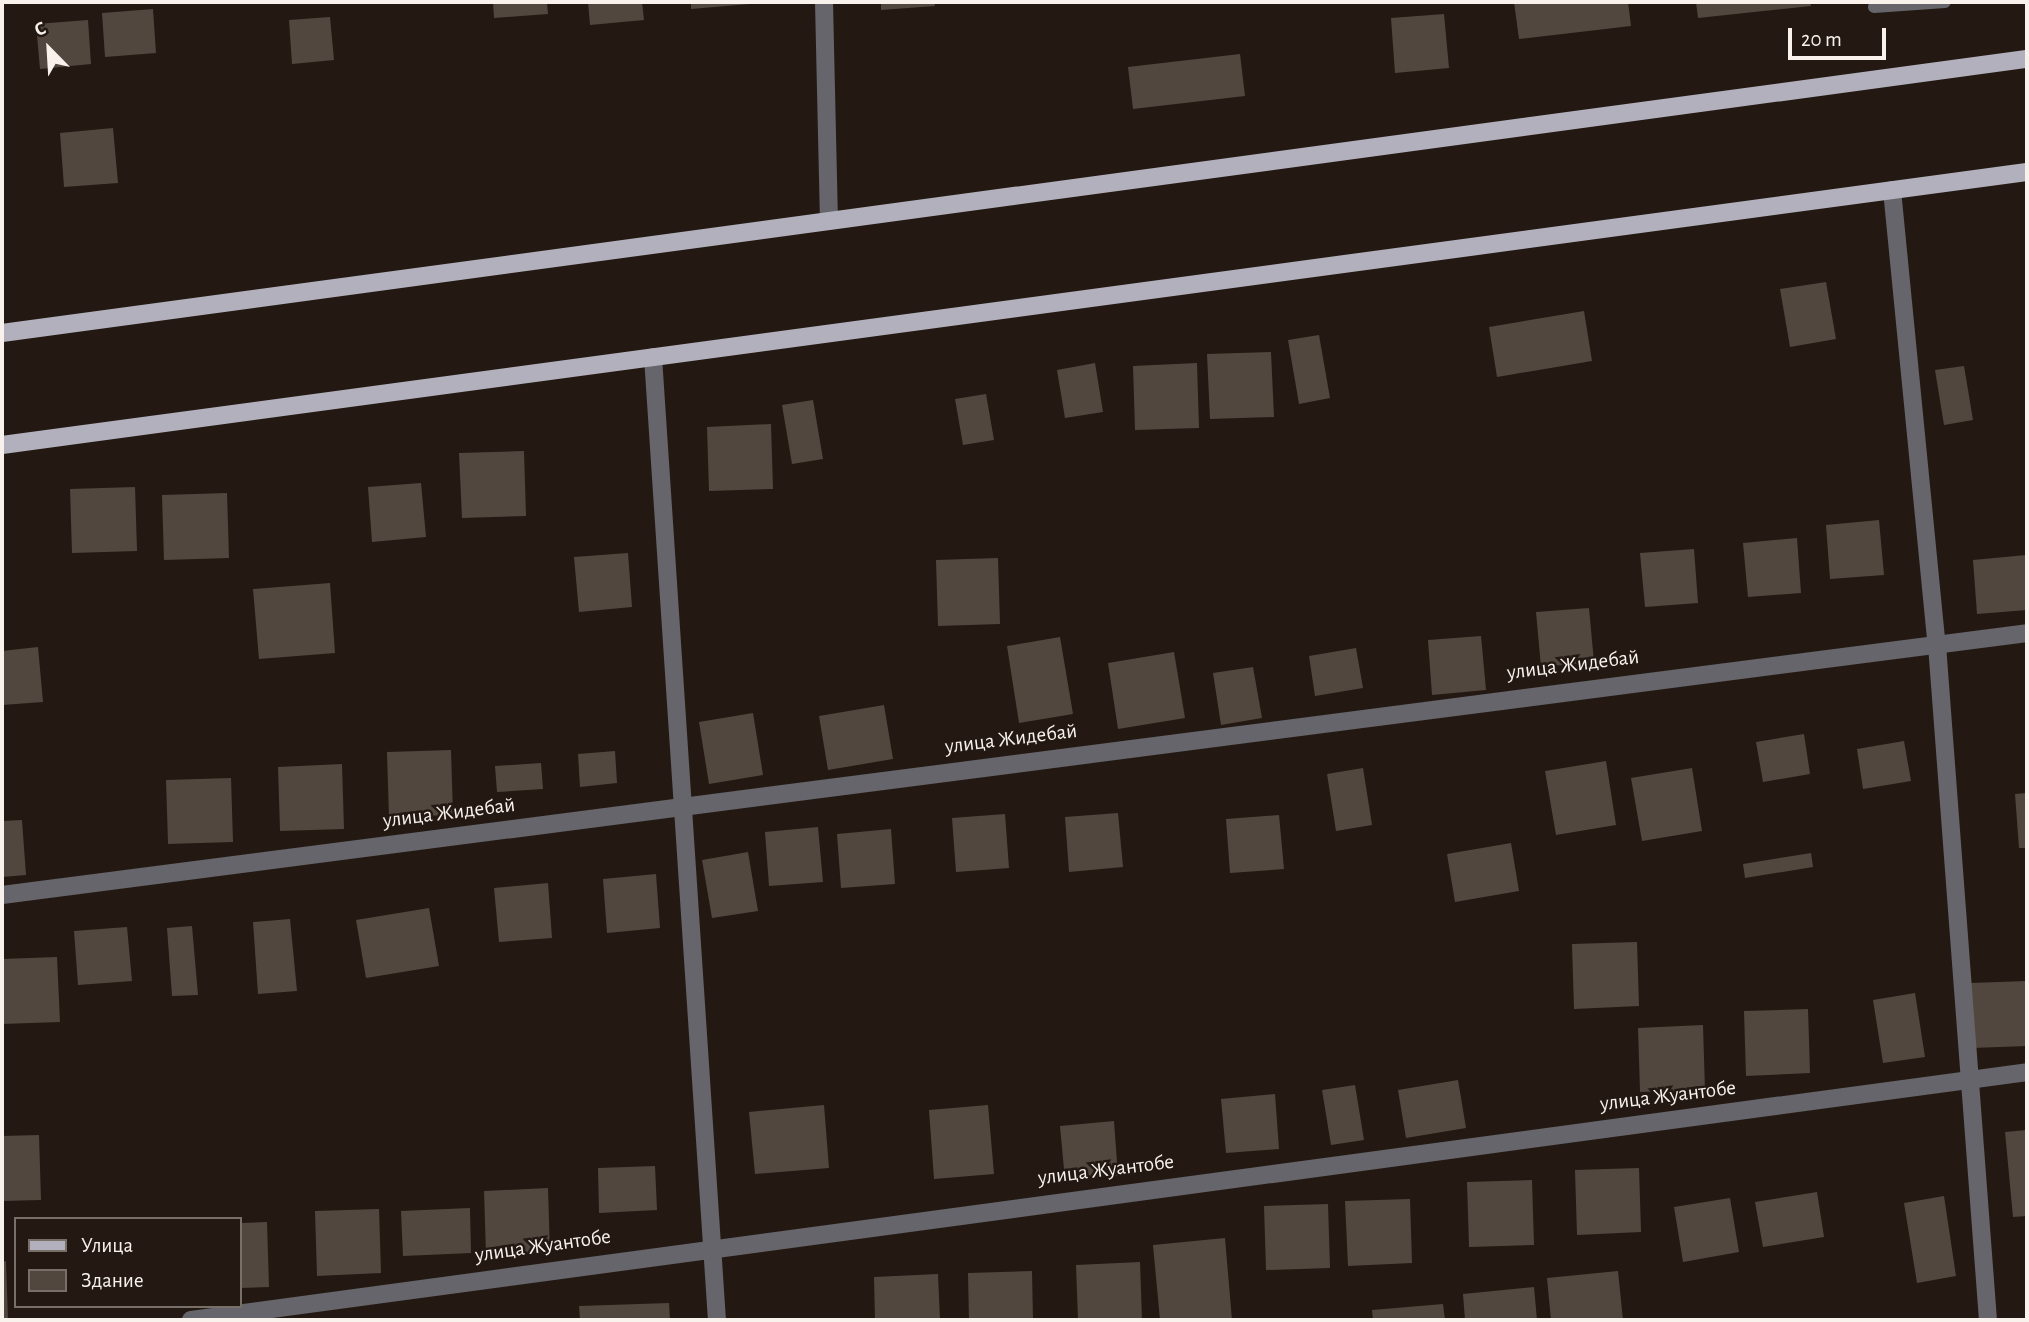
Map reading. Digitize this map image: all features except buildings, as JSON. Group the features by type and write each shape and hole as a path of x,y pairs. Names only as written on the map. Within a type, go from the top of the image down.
{"main road":[{"path":"2,333 2027,59"},
{"path":"2,445 2027,172"}],"street":[{"path":"824,2 829,221"},
{"path":"1892,190 1937,645 1972,1079 1988,1320"},
{"path":"653,357 717,1320"},
{"name":"улица Жидебай","path":"2,895 2027,633"},
{"name":"улица Жуантобе","path":"191,1320 713,1245 2027,1072"}],"lane":[{"path":"1874,7 1945,2"}]}
